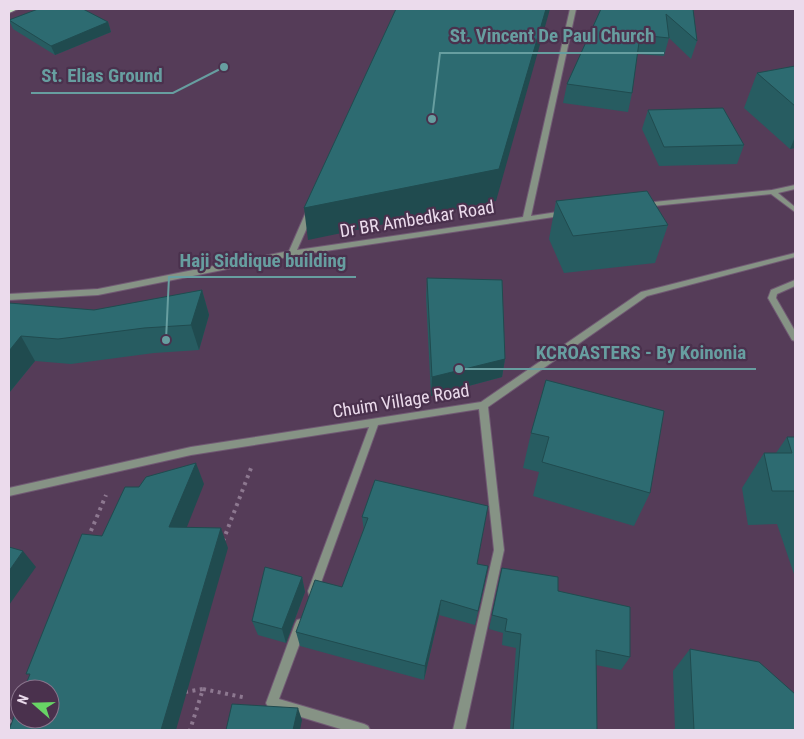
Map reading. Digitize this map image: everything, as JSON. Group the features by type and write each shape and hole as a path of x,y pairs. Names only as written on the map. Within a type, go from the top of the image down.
{"main road":[{"path":"9,11 14,9"}],"street":[{"path":"527,217 573,9"},
{"path":"636,206 772,192 795,187"},
{"path":"772,192 795,210"},
{"path":"292,253 313,206"},
{"name":"Dr BR Ambedkar Road","path":"9,298 98,292 292,253 527,217 576,212"},
{"name":"Chuim Village Road","path":"9,492 191,451 483,405 644,294 795,255"},
{"path":"795,283 774,292 772,298 795,338"},
{"path":"459,730 499,550 483,405"},
{"path":"364,730 272,703 375,422"}],"path":[{"path":"220,550 262,440"},
{"path":"87,541 117,467"},
{"path":"179,694 203,689 272,703"},
{"path":"190,730 203,689"}],"building":[{"path":"38,9 83,9 108,22 51,46 9,20"},
{"path":"396,9 546,9 499,169 304,208"},
{"path":"601,9 693,9 697,41 666,14 669,38 640,35 632,93 567,84"},
{"path":"795,66 795,106 757,73"},
{"path":"723,108 744,145 664,147 648,110"},
{"path":"647,191 668,225 573,236 556,201"},
{"path":"427,278 502,280 505,359 432,377"},
{"path":"202,290 191,325 144,328 58,339 21,336 9,351 9,303 94,310"},
{"path":"546,380 664,411 650,493 542,462 549,437 531,433"},
{"path":"787,437 795,437 795,491 772,491 764,453 792,453"},
{"path":"196,463 169,527 221,528 161,730 9,730 10,727 10,729 60,729 60,679 28,679 30,674 26,674 82,534 102,536 125,487 139,487 146,477"},
{"path":"375,480 488,506 477,564 488,566 478,611 441,600 425,666 296,632 315,580 342,587 368,518 362,517"},
{"path":"9,547 23,551 9,571"},
{"path":"265,567 302,577 282,629 252,621"},
{"path":"502,568 558,577 558,591 630,607 630,657 596,650 597,730 513,730 521,634 505,631 507,619 492,615"},
{"path":"690,649 759,662 795,694 795,730 694,730"},
{"path":"232,704 298,708 293,730 226,730"}],"place":[{"name":"St. Elias Ground","path":"224,67"},
{"name":"St. Vincent De Paul Church","path":"432,119"},
{"name":"Haji Siddique building","path":"166,340"},
{"name":"KCROASTERS - By Koinonia","path":"459,369"}]}
